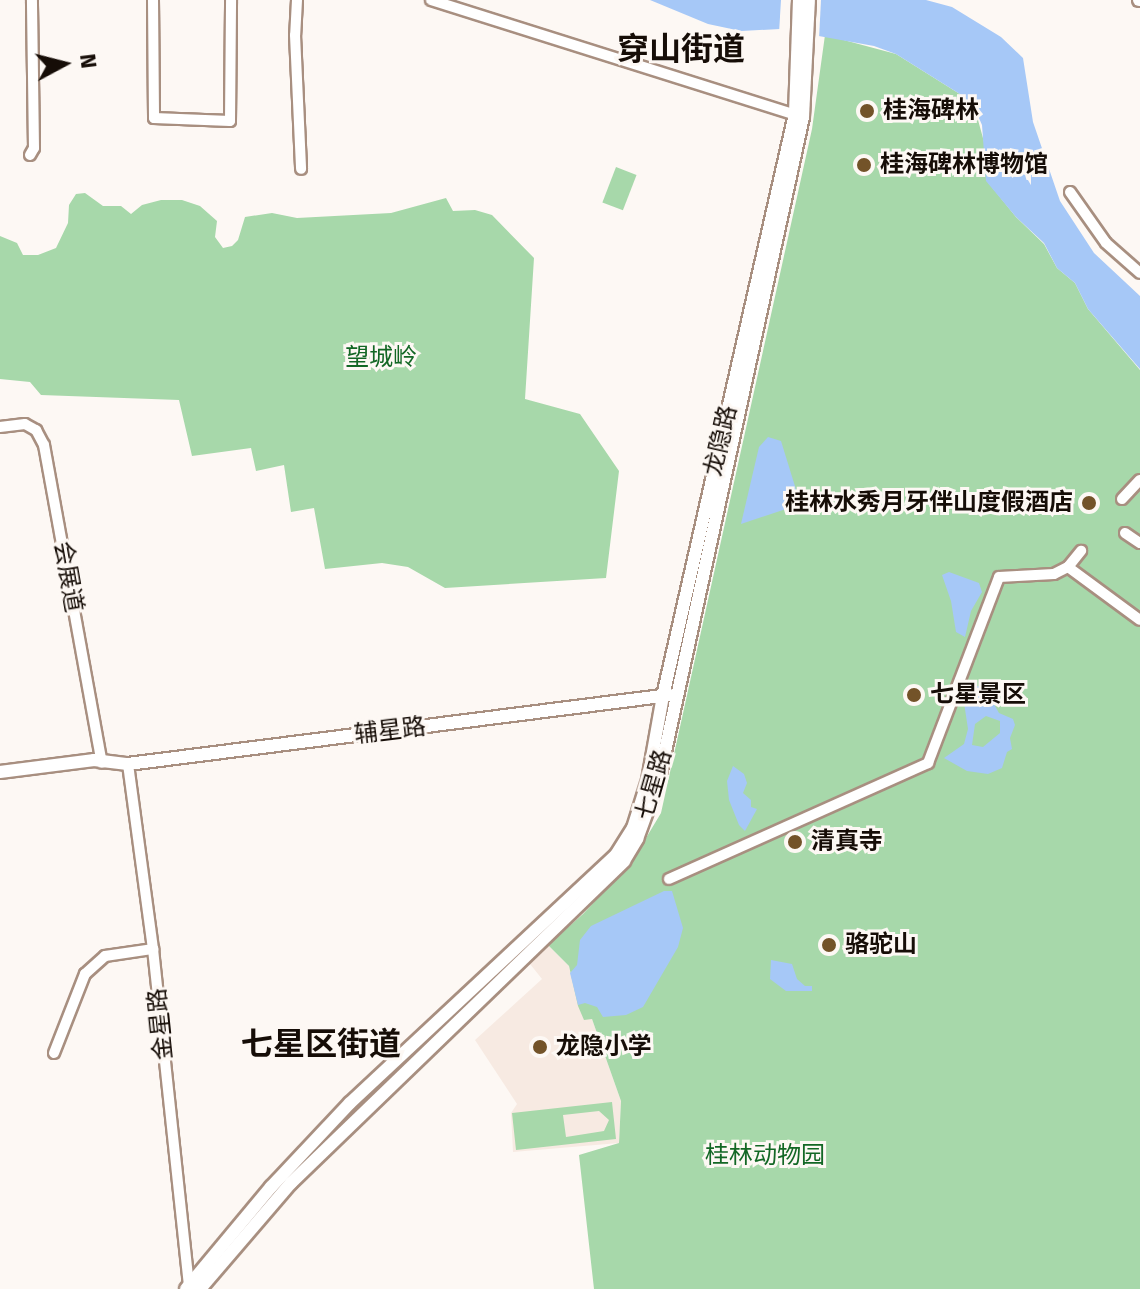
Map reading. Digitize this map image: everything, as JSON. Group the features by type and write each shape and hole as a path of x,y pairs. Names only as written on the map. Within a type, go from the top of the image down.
{"main road":[{"path":"799,0 803,52"},
{"path":"803,52 809,0"},
{"name":"龙隐路","path":"633,828 648,780 663,696 799,116 803,52"},
{"name":"七星路","path":"192,1288 291,1183 624,861 653,801 799,116"},
{"name":"辅星路","path":"0,772 94,760 128,764 677,694"},
{"name":"辅星路","path":"0,780 93,769 102,763"},
{"name":"七星路","path":"192,1288 271,1187 350,1103 616,855 633,828"}],"street":[{"path":"30,155 34,148 32,0"},
{"path":"153,0 154,118 230,121 231,0"},
{"path":"297,0 295,35 301,169"},
{"path":"431,0 799,116"},
{"path":"1070,192 1106,243 1140,273"},
{"name":"会展道","path":"0,427 25,424 36,430 44,445 102,763"},
{"path":"1122,499 1140,480"},
{"path":"1125,533 1140,543"},
{"path":"669,879 928,763 999,577 1054,574 1068,567 1081,551"},
{"path":"1068,567 1140,620"},
{"name":"金星路","path":"128,764 192,1288"},
{"path":"54,1053 85,974 105,956 153,949"}],"shaded area":[{"name":"龙隐小学","path":"548,945 569,966 578,1005 592,1019 621,1101 619,1143 513,1152 511,1113 517,1104 475,1040 542,979 530,964"}],"green space":[{"name":"七星景区","path":"825,35 896,54 963,96 975,109 986,149 987,181 1016,217 1044,244 1057,268 1075,283 1088,309 1140,370 1140,1289 594,1289 579,1155 619,1143 621,1101 592,1019 584,1020 578,1006 569,966 548,945 583,914 631,863 661,813 812,129"},
{"path":"616,167 637,175 623,210 602,202"},
{"name":"望城岭","path":"85,193 103,206 121,206 131,214 142,205 161,200 182,200 200,206 217,221 215,237 223,248 232,246 238,240 245,217 272,213 297,218 391,213 446,198 453,211 475,210 492,215 534,258 525,399 580,414 619,471 606,578 445,588 408,567 382,563 325,569 314,508 291,512 284,465 256,471 251,448 192,456 179,400 41,395 30,382 0,379 0,236 17,243 23,255 38,255 56,248 68,223 69,205 76,194"},
{"path":"612,1102 616,1139 516,1150 512,1113","holes":["599,1111 609,1120 604,1131 566,1137 563,1115"]}],"water":[{"path":"650,0 926,0 952,7 1001,37 1023,58 1033,122 1060,201 1094,253 1140,296 1140,369 1088,309 1075,283 1057,268 1044,243 1016,217 986,181 982,125 975,109 963,96 896,54 874,46 780,29 741,31 708,24"},
{"path":"768,437 781,441 798,496 795,506 741,524 759,447"},
{"path":"949,572 979,583 982,592 971,611 965,637 956,632 951,601 942,575"},
{"path":"966,687 984,687 999,713 1013,719 1015,725 1010,738 1012,749 1007,752 1002,768 988,774 967,771 944,758 964,744 968,729 963,696","holes":["986,716 1000,721 1000,733 983,747 972,745 975,724"]},
{"path":"733,766 744,774 747,783 743,793 751,800 751,807 757,809 745,831 739,825 729,800 727,781"},
{"path":"664,891 672,891 683,928 678,947 643,1007 626,1015 603,1017 597,1007 585,1003 578,1005 570,973 577,965 580,940 591,926"},
{"path":"771,960 792,964 797,979 805,986 812,986 812,991 786,991 770,979"}],"pier":[{"path":"781,0 821,0 819,39 779,33"}],"place":[{"name":"桂海碑林","path":"867,111"},
{"name":"桂海碑林博物馆","path":"864,165"},
{"name":"桂林水秀月牙伴山度假酒店","path":"1089,503"},
{"name":"七星景区","path":"914,695"},
{"name":"清真寺","path":"795,842"},
{"name":"骆驼山","path":"829,945"},
{"name":"龙隐小学","path":"540,1047"}],"district":[{"name":"穿山街道","path":"681,49"},
{"name":"七星区街道","path":"321,1044"}],"park label":[{"name":"桂林动物园","path":"765,1156"}]}
